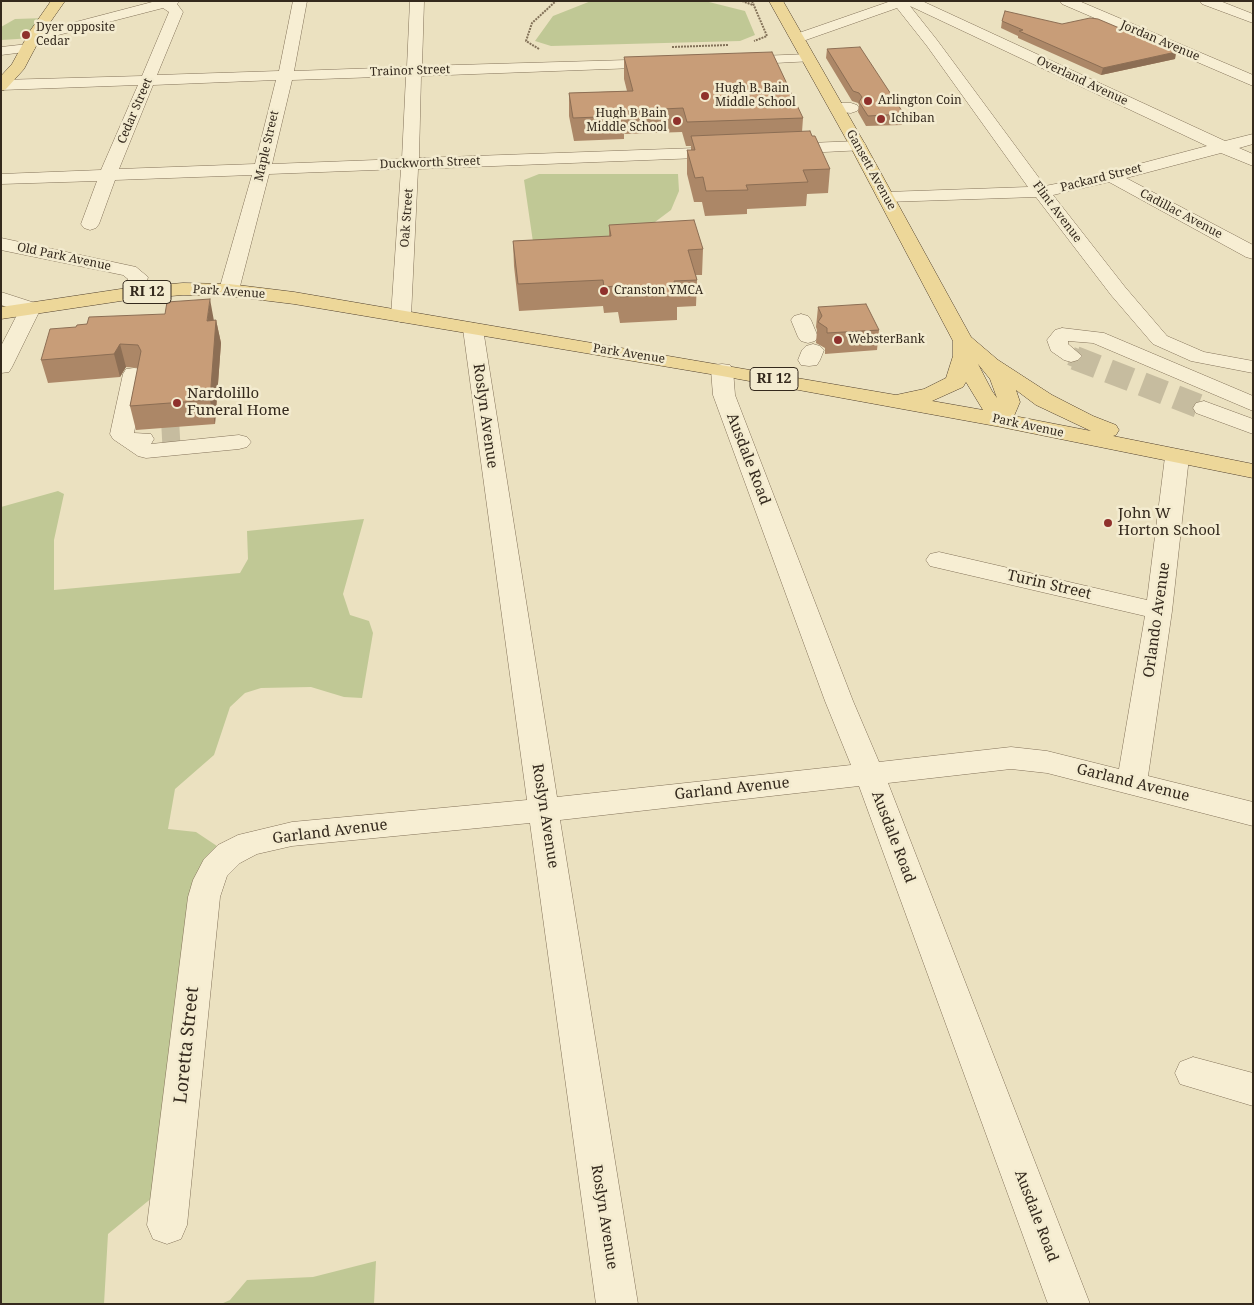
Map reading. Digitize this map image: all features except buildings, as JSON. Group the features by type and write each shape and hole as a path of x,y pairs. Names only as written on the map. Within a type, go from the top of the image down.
{"main road":[{"path":"5,85 19,66 58,1"},
{"name":"Gansett Avenue","path":"776,1 808,58 844,108 886,197 963,348 980,392 1001,420 1009,402 1001,379 988,361 963,348"},
{"name":"Park Avenue","path":"1,312 134,293 184,289 229,290 294,298 874,397 1001,420 1253,471"},
{"path":"874,397 908,398 929,395 946,387 955,382 961,370 963,348"},
{"path":"988,361 1023,387 1064,411 1177,457"}],"street":[{"name":"Maple Street","path":"229,290 262,169 300,1"},
{"name":"Oak Street","path":"400,316 410,164 417,1"},
{"name":"Jordan Avenue","path":"1067,1 1253,81"},
{"path":"1207,1 1253,19"},
{"path":"1,52 169,2"},
{"name":"Cedar Street","path":"90,224 108,175 176,12 169,2"},
{"path":"798,38 905,2"},
{"name":"Flint Avenue","path":"905,2 979,116 1118,291 1160,340 1198,357 1253,367"},
{"name":"Overland Avenue","path":"905,2 1253,161"},
{"path":"722,61 808,58"},
{"name":"Trainor Street","path":"5,85 674,63"},
{"path":"1,103 5,85"},
{"path":"767,150 858,137"},
{"name":"Packard Street","path":"886,197 1041,192 1253,139"},
{"name":"Duckworth Street","path":"1,179 737,151"},
{"name":"Cadillac Avenue","path":"1110,176 1253,252"},
{"name":"Old Park Avenue","path":"1,244 129,271 138,277 134,293"},
{"path":"1,298 31,308 11,329 1,367"},
{"name":"Roslyn Avenue","path":"473,328 618,1304"},
{"path":"1071,356 1058,347 1057,340 1062,334 1097,337 1130,352 1137,363 1208,391 1227,393 1253,404"},
{"name":"Ausdale Road","path":"722,370 724,395 839,701 870,775 1069,1304"},
{"path":"129,440 240,435 146,451 129,440 122,434 134,374"},
{"path":"1204,408 1253,427"},
{"name":"Orlando Avenue","path":"1132,783 1159,611 1177,457"},
{"name":"Turin Street","path":"939,560 1159,611"},
{"name":"Garland Avenue","path":"215,868 229,854 249,844 292,834 544,810 1011,758 1047,762 1253,814"},
{"name":"Loretta Street","path":"167,1225 204,896 208,880 215,868"},
{"path":"1193,1072 1253,1090"}],"path":[{"path":"541,51 526,42 532,23 556,1"},
{"path":"742,1 754,5"},
{"path":"748,44 766,36 752,1"},
{"path":"671,47 728,45"}],"green space":[{"path":"591,1 705,1 745,11 755,35 740,41 551,46 535,41 553,16"},
{"path":"45,18 33,38 1,40 1,27 15,19"},
{"path":"539,174 678,174 679,191 671,210 651,225 603,240 534,249 524,180"},
{"path":"58,491 64,494 54,540 54,590 240,573 248,559 247,531 364,519 343,594 350,615 369,621 373,633 362,698 344,697 311,687 261,688 245,693 230,707 214,755 175,789 168,829 196,832 229,854 213,871 176,1178 108,1234 104,1304 1,1304 1,507"},
{"path":"376,1261 374,1304 221,1304 230,1300 247,1280 313,1277"}],"tunnel":[{"path":"1071,356 1078,359"},
{"path":"1075,358 1204,408"},
{"path":"162,438 180,437"}],"place":[{"name":"Dyer opposite Cedar","path":"26,35"},
{"name":"Hugh B. Bain Middle School","path":"705,96"},
{"name":"Arlington Coin","path":"868,101"},
{"name":"Ichiban","path":"881,119"},
{"name":"Hugh B Bain Middle School","path":"677,121"},
{"name":"Cranston YMCA","path":"604,291"},
{"name":"WebsterBank","path":"838,340"},
{"name":"Nardolillo Funeral Home","path":"177,403"},
{"name":"John W Horton School","path":"1108,523"}]}
